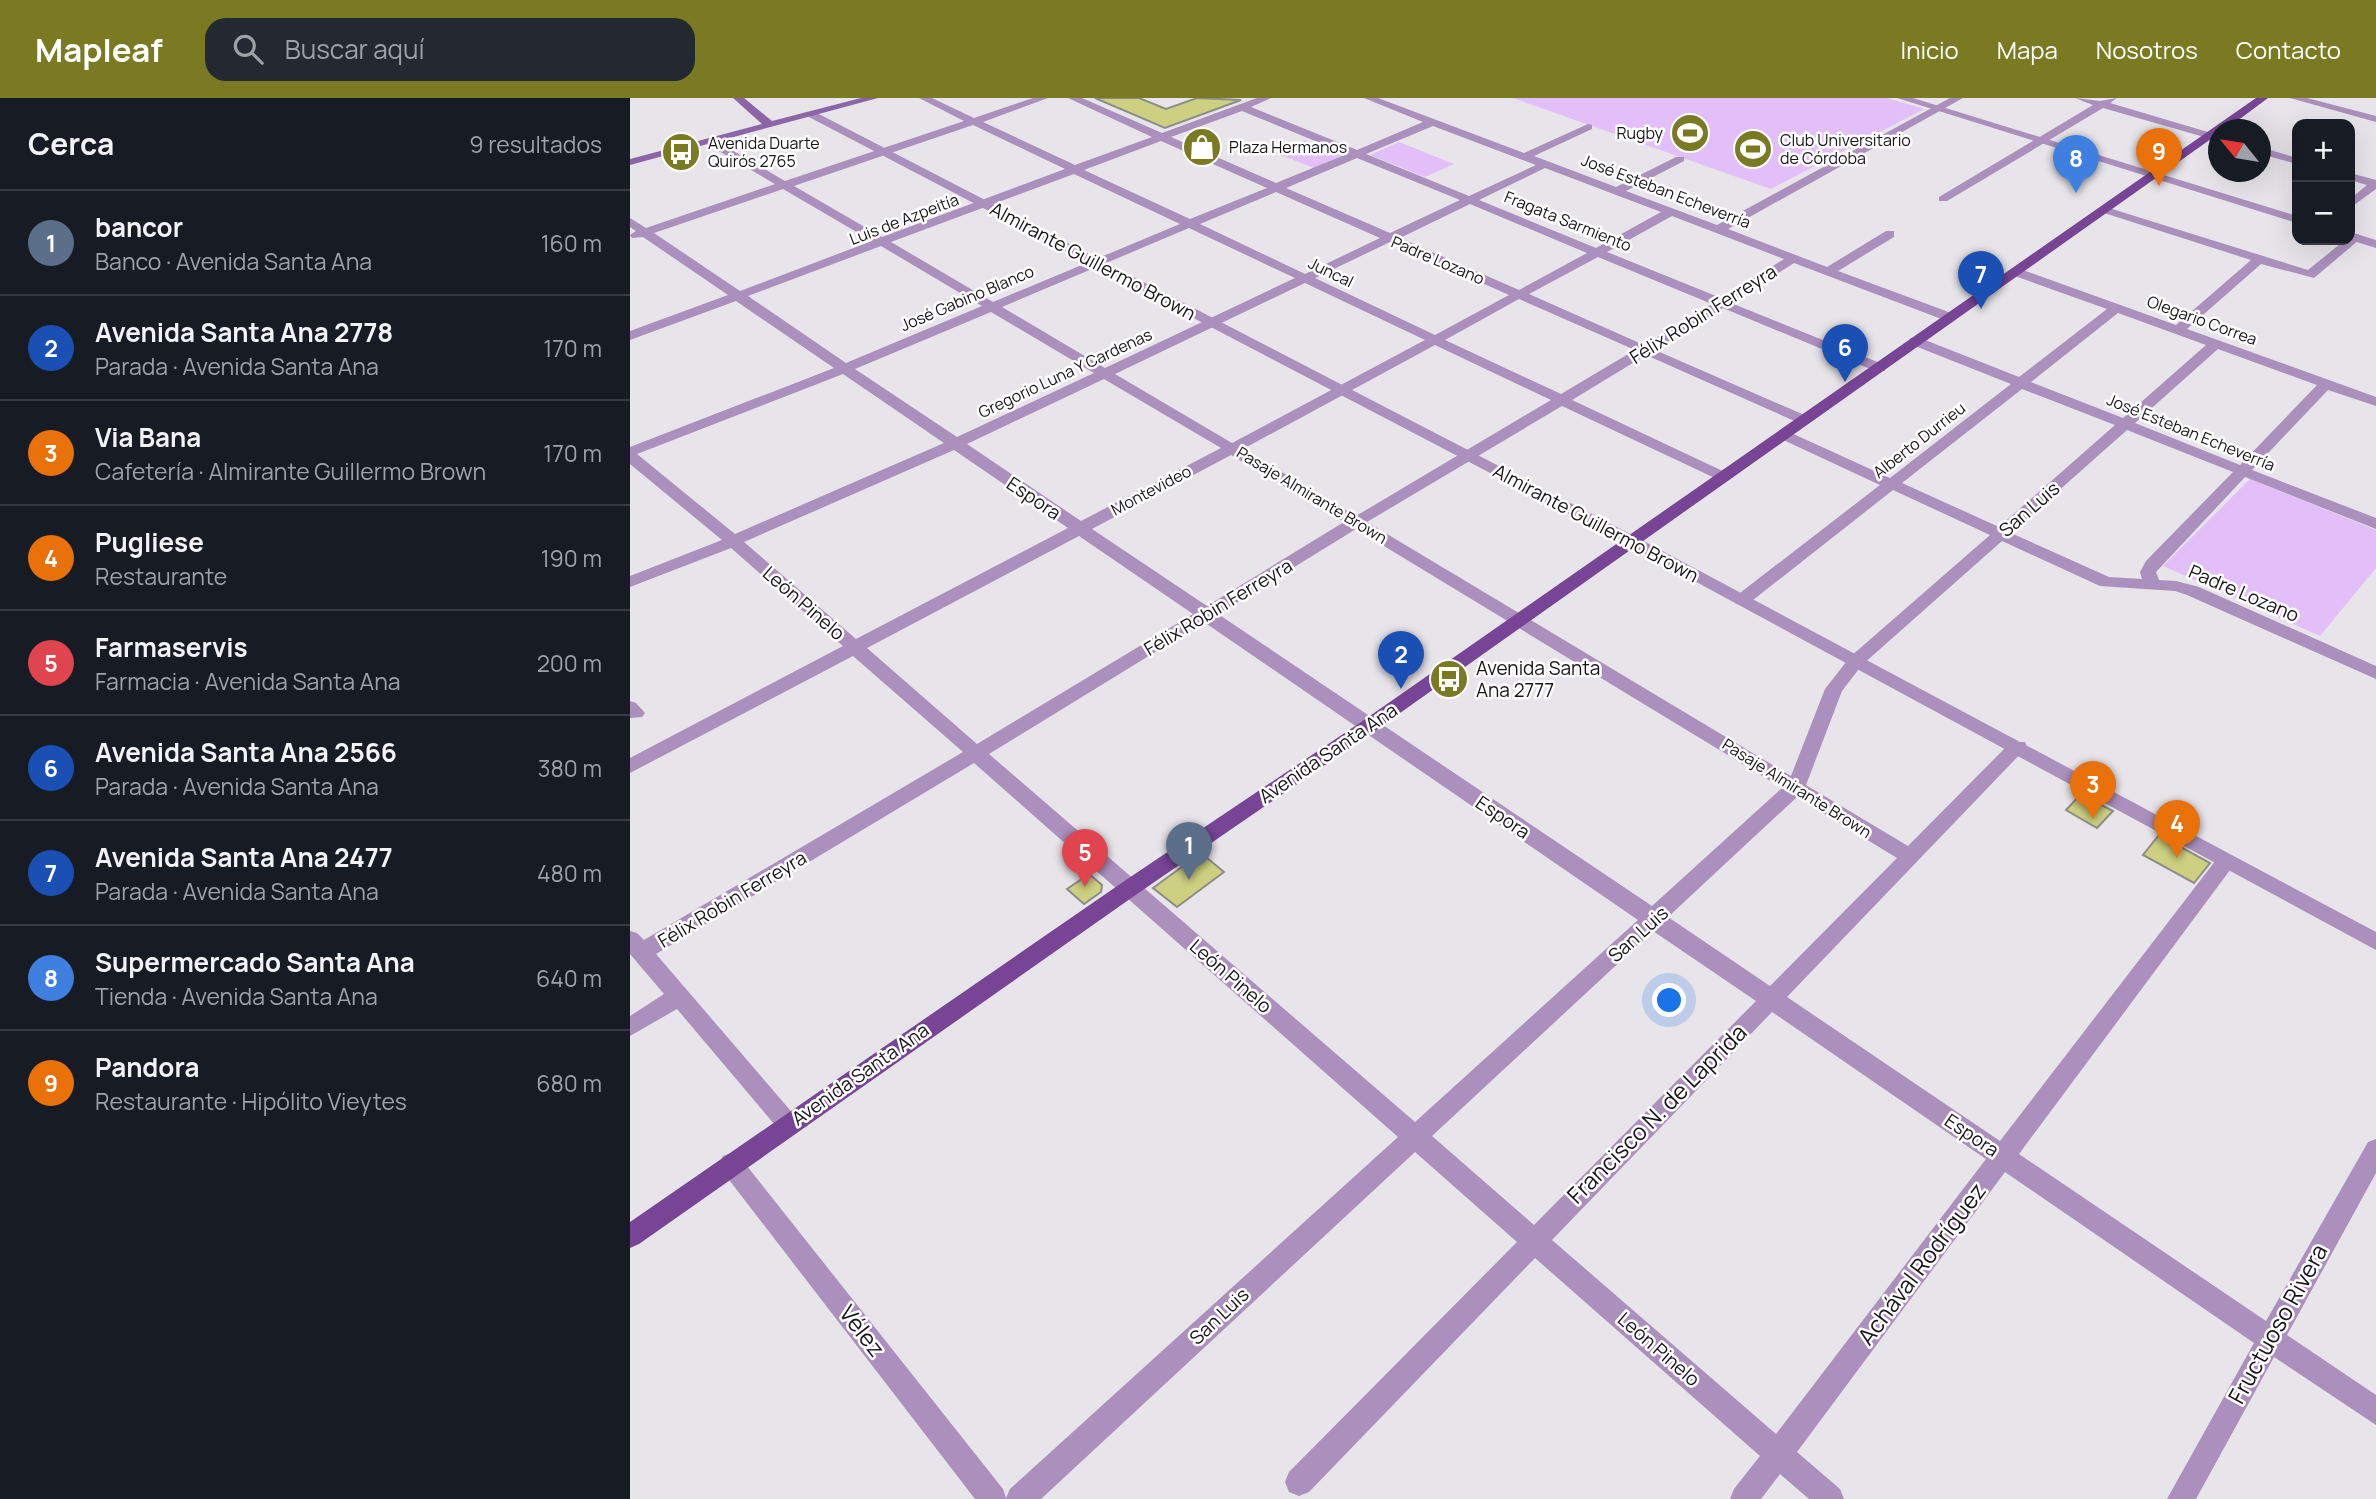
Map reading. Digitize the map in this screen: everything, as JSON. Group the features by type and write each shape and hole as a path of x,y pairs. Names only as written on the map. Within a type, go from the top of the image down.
{"main road":[{"path":"738,98 766,122"},
{"path":"630,162 709,141 848,98"},
{"path":"630,153 873,98"},
{"name":"Avenida Santa Ana","path":"2237,119 2263,98"},
{"name":"Avenida Santa Ana","path":"630,1236 1129,888 1521,620 2105,209 2208,141"}],"street":[{"name":"Juncal","path":"924,98 1724,477"},
{"path":"637,235 1043,98"},
{"name":"Padre Lozano","path":"1073,98 1804,421"},
{"name":"Luis de Azpeitía","path":"630,336 1266,98"},
{"name":"José Esteban Echeverría","path":"1369,98 1401,105 1433,122 1950,317"},
{"path":"1902,98 2292,218"},
{"path":"1718,230 1958,98"},
{"path":"2080,98 2208,135"},
{"path":"1943,199 2112,98"},
{"path":"2295,98 2376,119"},
{"name":"Fragata Sarmiento","path":"1242,107 1880,368"},
{"name":"Almirante Guillermo Brown","path":"811,114 1632,541 2376,942"},
{"name":"José Gabino Blanco","path":"630,454 843,369 1433,122"},
{"path":"1526,156 1588,127"},
{"name":"Pasaje Almirante Brown","path":"709,141 1232,447 1910,857"},
{"path":"2271,153 2292,160"},
{"path":"1618,191 1680,159"},
{"name":"Gregorio Luna Y Cardenas","path":"630,582 733,541 953,445 1546,164"},
{"path":"2355,177 2376,183"},
{"path":"2355,201 2376,183"},
{"path":"2105,209 2307,274 2314,274 2344,245"},
{"name":"Montevideo","path":"630,766 1341,391 1671,212"},
{"name":"Espora","path":"630,222 637,235 739,297 953,445 1208,614 2376,1411"},
{"path":"1828,272 1890,234"},
{"path":"2355,238 2376,244"},
{"name":"Félix Robin Ferreyra","path":"636,945 976,755 1356,523 1563,401 1792,259"},
{"path":"2178,330 2258,260"},
{"name":"Olegario Correa","path":"2016,272 2376,402"},
{"name":"Alberto Durrieu","path":"1742,600 2116,308"},
{"name":"José Esteban Echeverría","path":"1915,341 2376,524"},
{"name":"San Luis","path":"1020,1499 1797,787 1834,690 1856,661 2216,344"},
{"path":"2152,584 2148,572 2152,565 2326,384"},
{"name":"Padre Lozano","path":"1784,435 2106,582 2176,586 2193,591 2376,673"},
{"name":"León Pinelo","path":"630,454 1830,1499"},
{"name":"Francisco N. de Laprida","path":"1299,1482 2018,747"},
{"name":"Achával Rodríguez","path":"1745,1499 2226,861"},
{"path":"636,945 788,1124"},
{"path":"630,1027 678,997"},
{"name":"Fructuoso Rivera","path":"2181,1499 2376,1150"},
{"name":"Vélez","path":"731,1164 993,1499"}],"shaded area":[{"name":"Club Universitario de Córdoba","path":"1513,98 1887,98 1924,109 1771,189"},
{"path":"1305,140 1343,155 1314,168 1276,153"},
{"path":"1399,142 1454,164 1425,177 1370,155"},
{"path":"2250,479 2376,530 2376,568 2320,636 2163,566"}],"building":[{"path":"1095,98 1139,98 1166,109 1197,98 1241,100 1165,128"},
{"path":"2081,794 2113,811 2097,828 2066,810"},
{"path":"2159,835 2210,863 2194,883 2143,855"},
{"path":"1201,853 1224,872 1177,907 1153,888"},
{"path":"1089,874 1102,885 1101,892 1084,904 1067,889"}],"place":[{"name":"Rugby","path":"1690,133"},
{"name":"Plaza Hermanos","path":"1202,147"},
{"name":"Club Universitario de Córdoba","path":"1753,149"},
{"name":"Avenida Duarte Quirós 2765","path":"681,152"},
{"name":"Pandora","path":"2159,186"},
{"name":"Supermercado Santa Ana","path":"2076,193"},
{"name":"Avenida Santa Ana 2477","path":"1981,309"},
{"name":"Avenida Santa Ana 2566","path":"1845,382"},
{"name":"Avenida Santa Ana 2777","path":"1449,679"},
{"name":"Avenida Santa Ana 2778","path":"1401,689"},
{"name":"Via Bana","path":"2093,819"},
{"name":"Pugliese","path":"2177,858"},
{"name":"bancor","path":"1189,880"},
{"name":"Farmaservis","path":"1085,887"}]}
